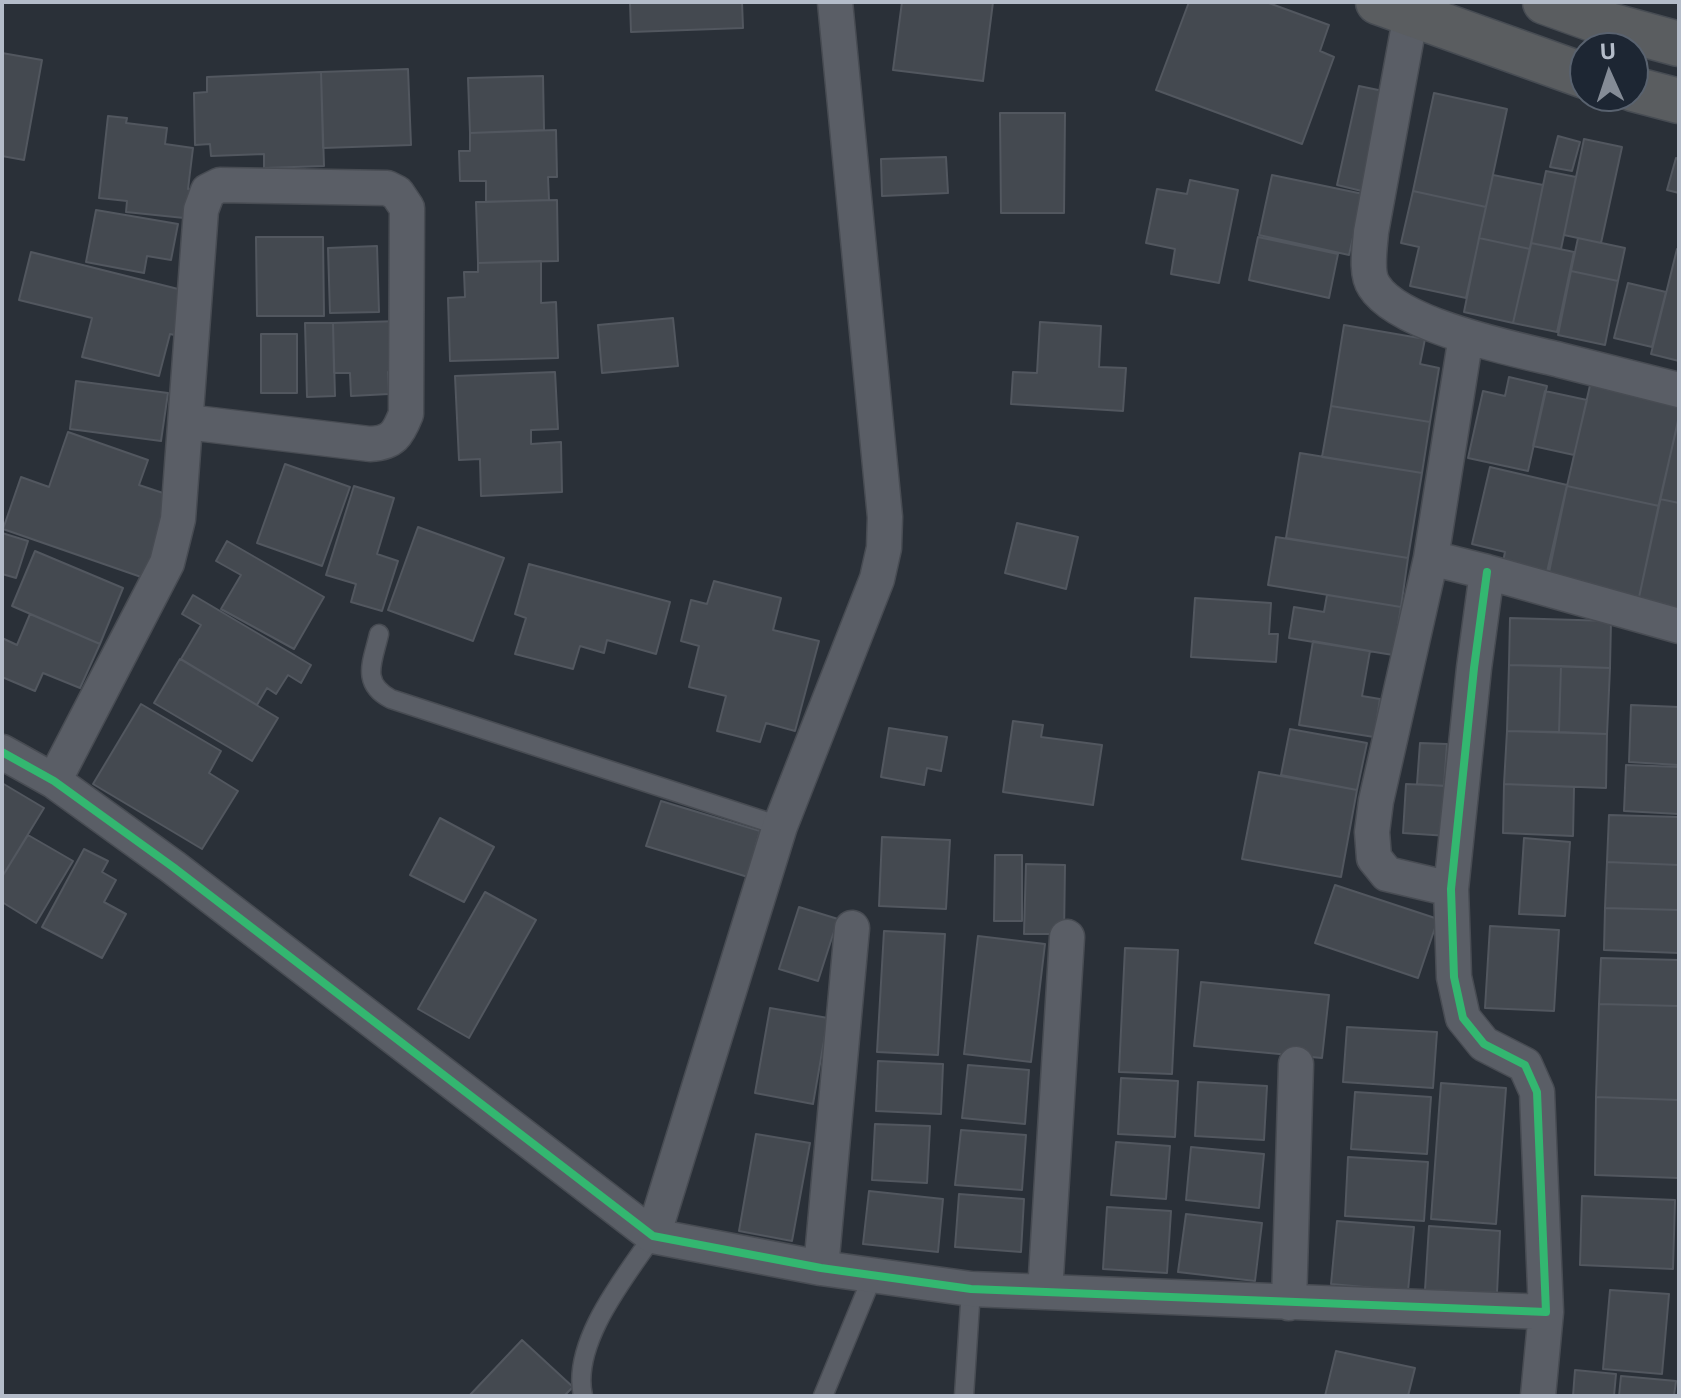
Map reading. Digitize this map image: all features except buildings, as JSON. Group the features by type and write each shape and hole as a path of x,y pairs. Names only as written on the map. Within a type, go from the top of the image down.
{"highway":[{"path":"1545,2 1597,32"},
{"path":"1395,8 1569,70"},
{"path":"1649,41 1679,44"},
{"path":"1649,93 1679,101"}],"street":[{"path":"653,1236 780,826 877,579 884,548 885,517 835,2"},
{"path":"1395,8 1371,232 1369,264 1372,284 1388,301 1406,313 1466,336 1679,390"},
{"path":"54,781 167,563 178,519 201,210 208,191 220,185 387,188 397,193 407,208 406,414 398,433 383,444 370,444 187,422"},
{"path":"1451,889 1387,874 1374,858 1372,832 1376,801 1431,558 1466,336"},
{"path":"1431,558 1679,626"},
{"path":"1487,572 1451,889 1454,977 1463,1018 1484,1044 1525,1065 1537,1092 1546,1312 1538,1396"},
{"path":"2,752 54,781 173,867 653,1236 821,1268 971,1289 1546,1312"},
{"path":"821,1268 852,928"},
{"path":"1045,1292 1067,937"},
{"path":"1289,1303 1296,1064"}],"lane":[{"path":"379,634 370,674 373,685 391,699 780,826"},
{"path":"583,1396 582,1371 588,1345 604,1308 653,1236"},
{"path":"823,1396 873,1275"},
{"path":"964,1396 971,1289"}],"cycle path":[{"path":"2,752 54,781 173,867 653,1236 821,1268 971,1289 1546,1312 1537,1092 1525,1065 1484,1044 1463,1018 1454,977 1451,889 1487,572"}]}
